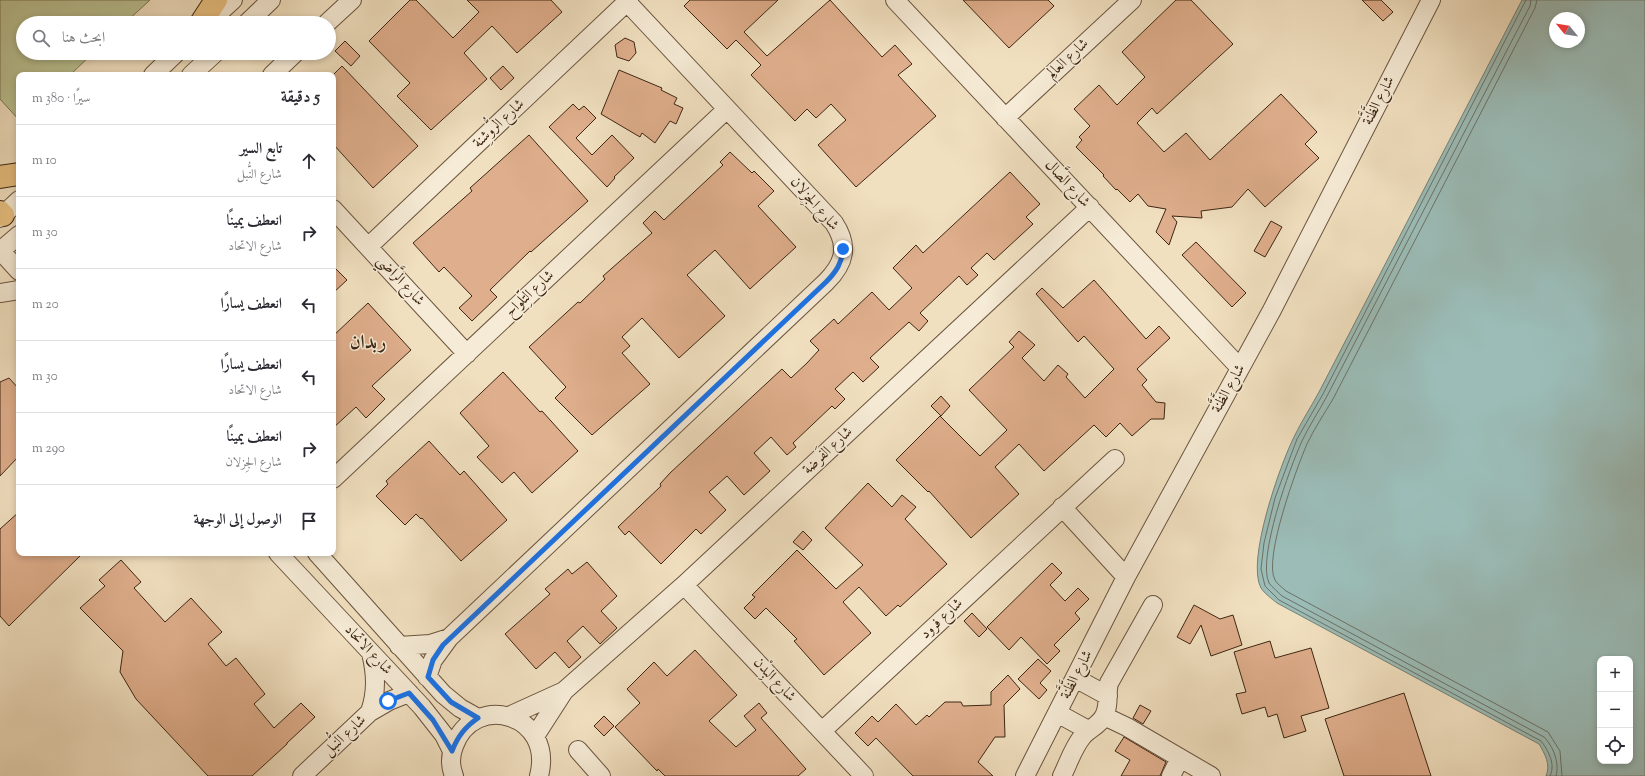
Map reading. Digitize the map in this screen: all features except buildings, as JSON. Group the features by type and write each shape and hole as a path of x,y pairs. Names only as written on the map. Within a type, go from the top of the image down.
{"main road":[{"path":"206,16 216,0"},
{"path":"0,177 16,174"}],"street":[{"path":"216,16 233,0"},
{"path":"254,16 271,0"},
{"path":"335,16 352,0"},
{"name":"شارع الصَّال","path":"895,0 1240,368"},
{"name":"شارع العالِم","path":"1005,118 1132,0"},
{"name":"شارع الظَّنَّة","path":"1025,776 1126,577 1272,310 1431,0"},
{"name":"شارع الجِزلان","path":"428,677 433,660 449,638 826,282 836,272 840,265 843,240 834,223 727,110 628,1"},
{"name":"شارع الرُّوشِنة","path":"368,247 628,1"},
{"path":"156,72 169,60"},
{"path":"194,72 207,60"},
{"path":"275,72 288,60"},
{"name":"شارع التِّلواح","path":"336,476 727,110"},
{"path":"16,202 1,215 16,231"},
{"name":"شارع الفَرضة","path":"535,736 564,691 684,585 1090,207"},
{"name":"شارع الرَّاضي","path":"336,212 467,354"},
{"path":"16,237 0,250 16,268"},
{"path":"0,293 16,290"},
{"name":"شارع فرود","path":"822,731 1114,459"},
{"path":"1062,507 1126,577"},
{"name":"شارع الاتحاد","path":"281,556 433,720 451,766"},
{"name":"شارع الاتحاد","path":"320,556 399,646 451,702 478,718"},
{"name":"شارع البِدْن","path":"684,585 864,776"},
{"path":"1062,776 1081,739 1088,730 1100,722 1104,716 1108,703 1108,687 1111,679 1152,605"},
{"name":"شارع الجِزلان","path":"399,646 420,645 449,638"},
{"name":"شارع النُّبل","path":"370,712 374,700 376,677 371,653"},
{"path":"1075,678 1108,696"},
{"name":"شارع الفَرضة","path":"509,716 564,691"},
{"name":"شارع النُّبل","path":"302,776 370,712 388,701 409,693"},
{"path":"1057,713 1088,730"},
{"path":"451,766 456,740 463,730 478,718 491,715 509,716 524,724 535,736 542,755 539,776"},
{"path":"1104,716 1127,727 1211,776"},
{"path":"578,750 601,776"},
{"path":"1171,776 1180,758"}],"green space":[{"path":"0,0 150,0 133,16 16,16 16,60 86,60 73,72 16,72 16,117 0,99"}],"water":[{"path":"1522,0 1645,0 1645,776 1546,776 1548,764 1539,744 1277,603 1262,590 1258,575 1258,557 1261,536 1273,490 1288,450"}],"district":[{"name":"ربدان","path":"368,343"}],"route":[{"path":"388,701 409,693 433,720 444,735 452,751 456,740 463,730 478,718 451,702 428,677 433,660 443,645 826,282 836,272 840,265 843,249"}]}
